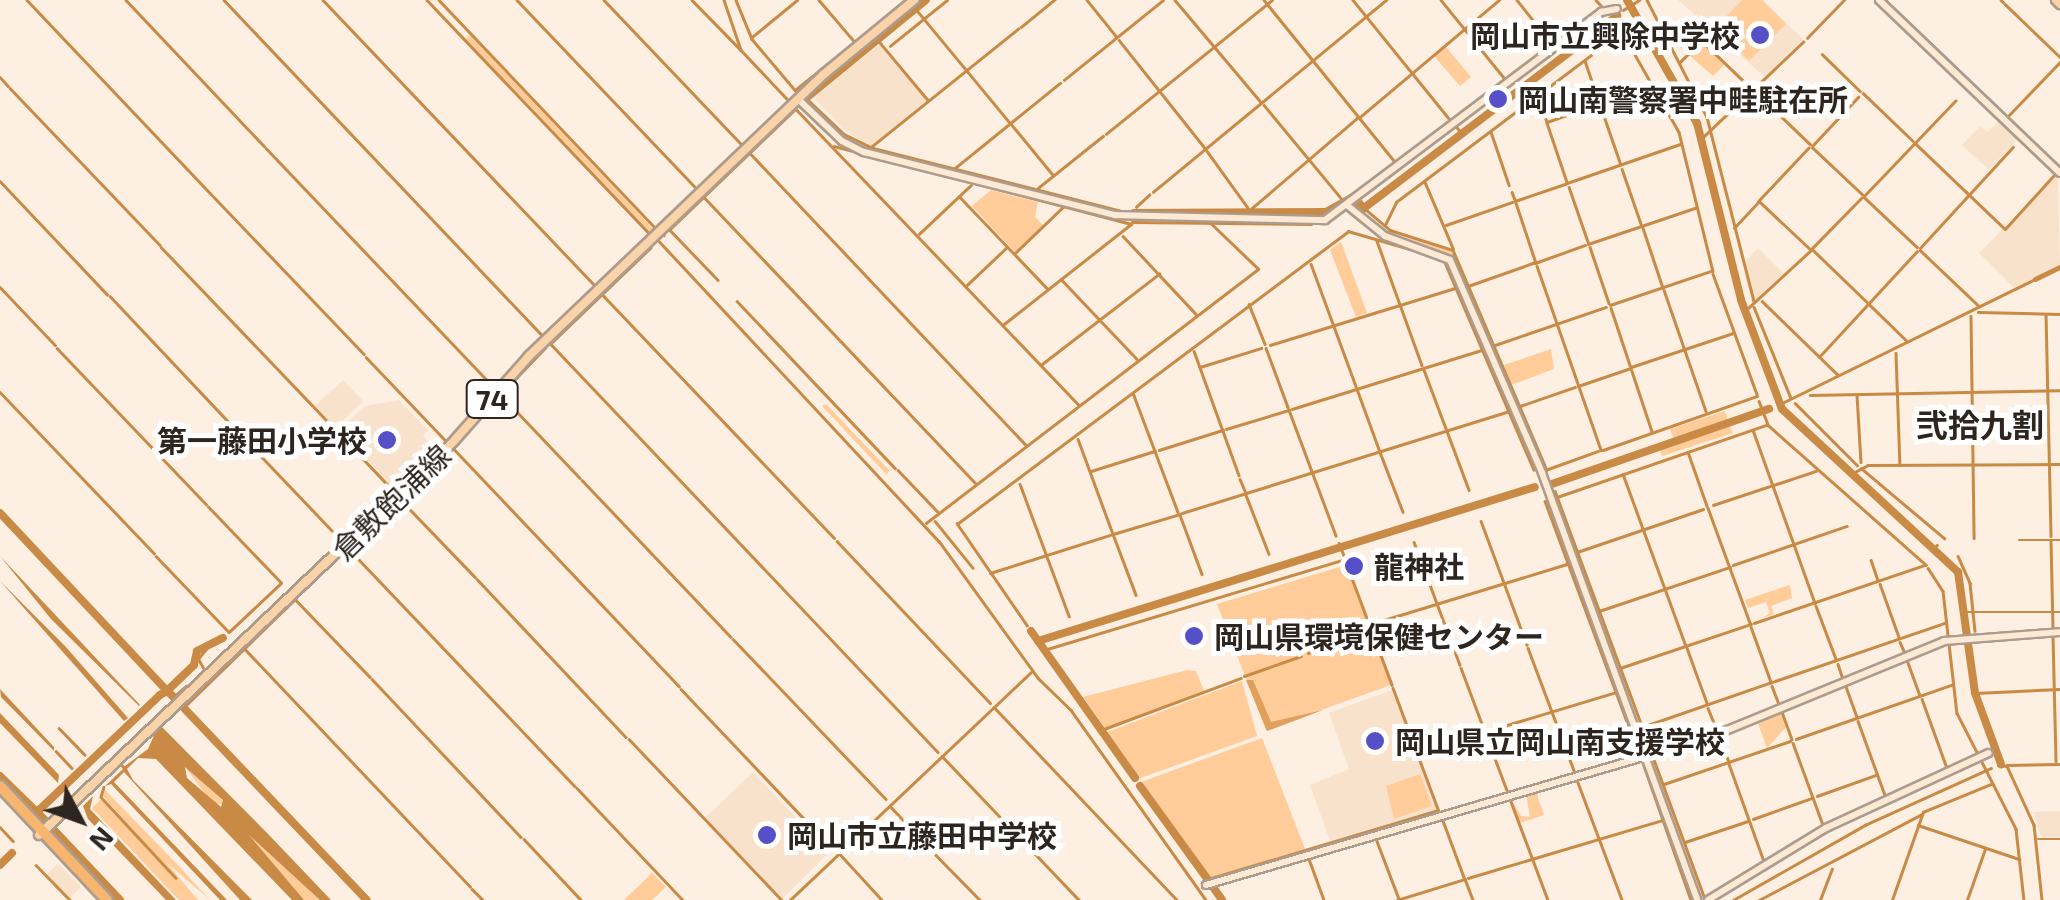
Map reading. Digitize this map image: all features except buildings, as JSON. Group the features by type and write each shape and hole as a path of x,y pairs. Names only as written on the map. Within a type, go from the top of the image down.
{"highway":[{"path":"0,786 40,833"},
{"path":"0,795 104,900"}],"main road":[{"name":"倉敷飽浦線","path":"40,833 453,442 529,356 914,0"}],"street":[{"path":"1880,0 2060,173"},
{"path":"800,102 842,141 864,152 1124,217 1322,220 1353,202 1606,10 1617,8"},
{"path":"1353,202 1386,236 1450,260 1546,486 1697,900"},
{"path":"1206,885 1737,727 1947,640 2060,632"},
{"path":"1708,900 1826,828 1988,753"}],"shaded area":[{"name":"岡山市立興除中学校","path":"1678,0 1763,0 1803,39 1765,77"},
{"path":"1742,0 1762,0 1786,24 1749,61 1715,28"},
{"path":"1689,18 1700,23 1705,34 1700,45 1689,50 1678,45 1673,34 1678,23"},
{"path":"470,35 654,230 651,233 466,39"},
{"path":"1701,42 1725,64 1713,76 1689,55"},
{"path":"880,44 927,101 872,146 847,132 813,97"},
{"path":"1446,47 1471,77 1460,86 1434,56"},
{"path":"2001,119 2020,137 1989,170 1962,145 1980,126 1988,132"},
{"path":"2058,173 2060,265 2014,288 1979,253"},
{"path":"991,190 1038,202 1035,217 1043,225 1015,252 972,206"},
{"path":"1384,228 1452,250 1492,346 1448,255"},
{"path":"1341,242 1367,313 1356,317 1330,250"},
{"path":"1758,248 1784,274 1755,301 1744,263"},
{"path":"1551,349 1554,369 1511,385 1504,365"},
{"path":"343,380 363,401 336,427 315,406"},
{"name":"第一藤田小学校","path":"399,400 428,430 423,436 431,444 390,484 339,430 366,406"},
{"path":"826,404 889,470 887,475 822,406"},
{"path":"1725,411 1728,421 1674,440 1670,429"},
{"path":"1729,425 1733,433 1662,456 1659,448"},
{"path":"0,556 140,705 139,706 51,619"},
{"path":"1346,565 1391,685 1266,730 1217,604"},
{"path":"0,581 65,646 128,718 124,721"},
{"path":"1790,585 1792,598 1771,606 1774,614 1762,618 1770,613 1766,602 1748,608 1745,600"},
{"path":"1196,671 1204,691 1105,728 1083,697"},
{"path":"1246,680 1253,680 1271,722 1323,710 1267,731"},
{"path":"1242,681 1257,736 1138,779 1105,733"},
{"path":"0,689 54,747 54,751 1,697"},
{"name":"岡山県立岡山南支援学校","path":"1392,690 1437,809 1330,841 1310,785 1349,769 1329,713"},
{"path":"1780,712 1786,727 1767,748 1757,721"},
{"path":"0,713 59,775 58,783 0,723"},
{"path":"159,724 331,900 320,900 249,835 304,900 292,900 156,759 138,758 127,769 133,780 252,900 240,900 124,772 114,782 227,900 220,900 111,784 105,786 123,769 117,762 125,766 148,749","holes":["185,767 223,800 221,807 187,778"]},
{"path":"1262,738 1305,849 1209,878 1141,782"},
{"path":"185,767 205,780 225,803 214,805"},
{"name":"岡山市立藤田中学校","path":"753,772 829,852 782,899 705,818"},
{"path":"1420,774 1432,806 1394,819 1386,786"},
{"path":"104,789 210,900 165,861 198,900 179,900 92,808 101,799 149,849 102,795"},
{"path":"1536,792 1544,815 1520,823 1511,799 1521,816 1530,817 1526,794"},
{"path":"93,796 90,809 176,900 166,900 88,819 83,806"},
{"path":"2060,811 2060,837 2041,837 2034,812"},
{"path":"252,835 320,900 304,900 249,841"},
{"path":"58,863 81,887 70,898 47,874"},
{"path":"652,873 666,887 652,900 624,900"}],"waterway":[{"path":"27,0 212,195"},
{"path":"126,0 264,146"},
{"path":"224,0 543,336"},
{"path":"323,0 595,286"},
{"path":"427,0 651,235"},
{"path":"439,0 656,229"},
{"path":"517,0 697,189"},
{"path":"604,0 743,146"},
{"path":"692,0 740,49"},
{"path":"724,0 741,50 789,101"},
{"path":"736,0 752,39 795,90"},
{"path":"752,37 797,0"},
{"path":"819,0 854,41"},
{"path":"795,90 907,0"},
{"path":"805,99 926,0"},
{"path":"890,46 947,0"},
{"path":"1021,27 1054,0"},
{"path":"1087,0 1116,36"},
{"path":"1064,80 1163,0"},
{"path":"1175,0 1261,102"},
{"path":"1264,0 1395,162"},
{"path":"1106,134 1272,0"},
{"path":"1353,0 1451,121"},
{"path":"1153,192 1386,0"},
{"path":"1441,0 1505,79"},
{"path":"1360,117 1499,0"},
{"path":"1517,0 1552,44"},
{"path":"1596,0 1605,10"},
{"path":"1627,0 1697,123 1741,300 1782,409 1958,572 1975,693 2001,764"},
{"path":"1623,10 1639,0"},
{"path":"1647,0 1707,117 1754,301"},
{"path":"1807,38 1844,0"},
{"path":"1885,0 2060,167"},
{"path":"2005,4 2060,57"},
{"path":"915,8 1010,123"},
{"path":"1134,213 1326,212 1353,197 1364,208 1617,16"},
{"path":"1617,23 1679,132 1713,271"},
{"path":"1680,62 1714,28"},
{"path":"871,147 1018,29"},
{"path":"1385,225 1396,202 1622,32"},
{"path":"877,39 928,100"},
{"path":"1119,40 1205,148"},
{"path":"1701,40 1754,91"},
{"path":"1701,139 1803,42"},
{"path":"1822,54 1860,91"},
{"path":"1585,61 1620,162"},
{"path":"2009,115 2060,62"},
{"path":"0,77 8,86"},
{"path":"955,168 1060,83"},
{"path":"1538,96 1547,122 1651,85"},
{"path":"10,88 160,245"},
{"path":"1516,93 1522,101"},
{"path":"1757,93 1810,144"},
{"path":"1863,93 1913,141"},
{"path":"1813,145 1858,97"},
{"path":"807,99 844,134 873,148 1129,213"},
{"path":"1864,196 1955,101"},
{"path":"1264,105 1345,203"},
{"path":"669,230 794,110"},
{"path":"797,110 1078,404"},
{"path":"1252,208 1357,118"},
{"path":"1547,123 1567,182"},
{"path":"1012,125 1053,175"},
{"path":"1456,126 1462,134"},
{"path":"1491,132 1509,185"},
{"path":"1038,188 1103,136"},
{"path":"1915,143 2005,229 2056,173"},
{"path":"1567,183 1680,144"},
{"path":"834,146 1131,224"},
{"path":"1812,147 1862,194"},
{"path":"1920,248 2013,147"},
{"path":"266,148 493,386"},
{"path":"1809,148 1759,201 1809,248"},
{"path":"1207,151 1251,212"},
{"path":"749,152 1025,444"},
{"path":"1622,169 1641,224"},
{"path":"0,181 107,294"},
{"path":"1425,182 1453,248"},
{"path":"1515,201 1565,184"},
{"path":"919,234 971,185"},
{"path":"1569,187 1588,242"},
{"path":"1512,192 1515,200"},
{"path":"1136,207 1149,195"},
{"path":"703,196 975,483"},
{"path":"959,196 1047,288"},
{"path":"214,197 364,354"},
{"path":"1864,197 1917,247"},
{"path":"1862,198 1812,249 1867,302"},
{"path":"1446,225 1512,202"},
{"path":"1734,228 1758,202"},
{"path":"1516,203 1536,263"},
{"path":"1015,253 1063,207"},
{"path":"1364,208 1390,230 1453,250 1547,470"},
{"path":"1588,244 1695,208"},
{"path":"1132,222 1311,224"},
{"path":"1004,324 1131,224"},
{"path":"926,523 1258,269 1211,224"},
{"path":"1643,228 1663,288"},
{"path":"670,230 718,280"},
{"path":"1027,626 957,524 1348,231 1417,251"},
{"path":"1123,236 1197,315"},
{"path":"658,240 939,541 1038,678 1071,710 1206,900"},
{"path":"1377,241 1422,365"},
{"path":"1535,263 1585,245"},
{"path":"161,247 312,405"},
{"path":"967,285 1007,247"},
{"path":"1590,247 1609,303"},
{"path":"550,344 650,248"},
{"path":"1920,250 1978,305"},
{"path":"1746,310 1810,251"},
{"path":"1819,357 1917,251"},
{"path":"1444,260 1534,470"},
{"path":"1468,286 1533,263"},
{"path":"1311,264 1356,386"},
{"path":"1537,266 1601,450"},
{"path":"2035,279 2060,267"},
{"path":"1610,305 1711,271"},
{"path":"1042,364 1159,274"},
{"path":"1713,274 1757,394"},
{"path":"1061,279 1137,359"},
{"path":"1780,404 2035,279"},
{"path":"0,287 55,345"},
{"path":"1270,345 1455,288"},
{"path":"1664,290 1706,411"},
{"path":"601,293 834,538"},
{"path":"110,296 259,454"},
{"path":"737,301 895,468"},
{"path":"1762,301 1838,375"},
{"path":"1249,304 1265,344"},
{"path":"1870,305 1907,341"},
{"path":"1495,345 1606,307"},
{"path":"1754,307 1791,398"},
{"path":"1611,308 1652,431"},
{"path":"1978,312 2060,314"},
{"path":"2046,314 2051,536"},
{"path":"1971,316 1974,538"},
{"path":"1631,367 1733,333"},
{"path":"549,342 938,752"},
{"path":"57,348 206,504"},
{"path":"493,402 545,348"},
{"path":"1200,367 1261,348"},
{"path":"1266,348 1288,407"},
{"path":"1292,409 1481,350"},
{"path":"1194,351 1239,475"},
{"path":"1896,353 1900,465"},
{"path":"366,357 445,440"},
{"path":"1578,386 1628,369"},
{"path":"1424,370 1469,490"},
{"path":"1520,406 1575,387"},
{"path":"1357,389 1379,449"},
{"path":"1810,395 2060,390"},
{"path":"0,392 154,553"},
{"path":"1133,393 1178,512"},
{"path":"1857,395 1861,462"},
{"path":"1603,450 1757,396"},
{"path":"504,398 580,478"},
{"path":"1759,401 1768,425 1926,565"},
{"path":"1795,403 1857,465"},
{"path":"314,407 388,485"},
{"path":"1549,485 1769,409"},
{"path":"1226,429 1289,410 1336,536"},
{"path":"1182,513 1507,412"},
{"path":"1557,497 1766,425"},
{"path":"1159,450 1223,430"},
{"path":"1753,430 1815,603"},
{"path":"1078,439 1113,534 1180,514"},
{"path":"237,641 442,446"},
{"path":"454,449 679,686"},
{"path":"1091,471 1155,451"},
{"path":"1548,469 1598,451"},
{"path":"1380,452 1403,512"},
{"path":"1688,452 1707,506"},
{"path":"261,456 342,541"},
{"path":"1851,474 1868,465 2060,464"},
{"path":"1861,468 1944,538"},
{"path":"898,470 937,511"},
{"path":"1713,505 1816,471"},
{"path":"1623,474 1686,646"},
{"path":"1240,479 1245,491"},
{"path":"582,480 731,637"},
{"path":"1020,484 1069,616"},
{"path":"1038,641 1535,487"},
{"path":"1555,491 1651,751"},
{"path":"1246,495 1269,554"},
{"path":"400,499 475,577"},
{"path":"1545,501 1639,754"},
{"path":"156,556 229,632 281,583 208,507"},
{"path":"1708,508 1750,623"},
{"path":"1577,552 1703,509"},
{"path":"0,513 167,691 194,665 197,651 223,638"},
{"path":"1180,515 1202,574"},
{"path":"935,521 973,568"},
{"path":"1481,521 1527,645"},
{"path":"1733,565 1847,526"},
{"path":"990,573 1113,534 1136,595"},
{"path":"2019,540 2060,540"},
{"path":"2051,540 2053,628"},
{"path":"837,541 990,703"},
{"path":"1414,542 1460,665"},
{"path":"1339,543 1346,560"},
{"path":"348,548 575,786"},
{"path":"303,591 345,550"},
{"path":"1958,556 1970,583 1975,631"},
{"path":"1044,650 1345,559"},
{"path":"1871,560 1878,580"},
{"path":"1374,623 1567,564"},
{"path":"1347,565 1392,685"},
{"path":"1754,623 1924,565"},
{"path":"1599,611 1730,567"},
{"path":"1928,568 1943,591 1957,713 2016,829 2024,900"},
{"path":"477,579 626,737"},
{"path":"1880,584 1899,637"},
{"path":"184,707 296,598"},
{"path":"295,599 370,677"},
{"path":"1816,606 1836,659"},
{"path":"1965,612 2060,612"},
{"path":"1775,681 1944,623"},
{"path":"1620,668 1751,624"},
{"path":"1751,627 1771,682"},
{"path":"1308,653 1371,629"},
{"path":"1031,631 1135,778"},
{"path":"2053,637 2056,761"},
{"path":"733,639 886,799"},
{"path":"1900,642 1905,653"},
{"path":"243,647 470,886"},
{"path":"1528,648 1575,773"},
{"path":"1687,648 1707,703"},
{"path":"203,668 198,659 206,649"},
{"path":"1244,676 1301,656"},
{"path":"1907,660 1920,695"},
{"path":"1838,664 1843,679"},
{"path":"1461,668 1508,793"},
{"path":"790,900 1031,672"},
{"path":"1101,730 1241,678"},
{"path":"372,679 521,837"},
{"path":"1642,727 1772,682"},
{"path":"1845,684 1857,717"},
{"path":"1796,739 1951,685"},
{"path":"1772,686 1779,704"},
{"path":"1393,688 1438,809"},
{"path":"36,813 160,695 167,691 176,699 187,689"},
{"path":"681,689 833,849"},
{"path":"1975,693 2060,689"},
{"path":"1421,751 1616,692"},
{"path":"1922,699 1947,768"},
{"path":"181,705 367,900"},
{"path":"994,707 1177,900"},
{"path":"1708,708 1717,730"},
{"path":"1782,712 1792,739"},
{"path":"1858,721 1885,795"},
{"path":"59,728 85,755"},
{"path":"1719,736 1728,760"},
{"path":"629,739 782,900"},
{"path":"1664,784 1790,741"},
{"path":"1793,743 1823,825"},
{"path":"56,751 72,768"},
{"path":"942,756 1079,900"},
{"path":"1653,757 1704,896"},
{"path":"1642,760 1691,900"},
{"path":"1729,764 1764,861"},
{"path":"2007,765 2060,764"},
{"path":"1998,765 2007,766 2034,825 2042,900"},
{"path":"1733,900 1865,825 1991,768"},
{"path":"1817,796 1876,775"},
{"path":"0,776 44,819"},
{"path":"1577,780 1622,900"},
{"path":"1892,900 1923,812 1991,784"},
{"path":"1140,786 1208,880"},
{"path":"104,787 101,797 176,878"},
{"path":"577,788 683,900"},
{"path":"1753,819 1812,798"},
{"path":"1510,799 1548,900"},
{"path":"891,807 928,846"},
{"path":"1208,879 1438,810"},
{"path":"1759,900 1922,814"},
{"path":"1442,818 1464,877"},
{"path":"1468,878 1663,820"},
{"path":"1685,842 1748,821"},
{"path":"1918,825 2019,859"},
{"path":"0,827 13,841"},
{"path":"52,828 120,900"},
{"path":"1375,836 1399,899"},
{"path":"524,839 581,900"},
{"path":"2038,839 2060,839"},
{"path":"1967,900 1985,849"},
{"path":"933,852 980,900"},
{"path":"0,865 12,853"},
{"path":"839,853 882,900"},
{"path":"1309,859 1324,900"},
{"path":"36,865 70,900"},
{"path":"1820,900 1832,869"},
{"path":"1465,879 1473,900"},
{"path":"1397,900 1465,879"},
{"path":"1213,887 1222,900"},
{"path":"472,889 483,900"}],"place":[{"name":"岡山市立興除中学校","path":"1760,35"},
{"name":"岡山南警察署中畦駐在所","path":"1498,99"},
{"name":"第一藤田小学校","path":"387,440"},
{"name":"龍神社","path":"1354,566"},
{"name":"岡山県環境保健センター","path":"1194,636"},
{"name":"岡山県立岡山南支援学校","path":"1375,741"},
{"name":"岡山市立藤田中学校","path":"767,835"}],"district":[{"name":"弐拾九割","path":"1980,424"}]}
